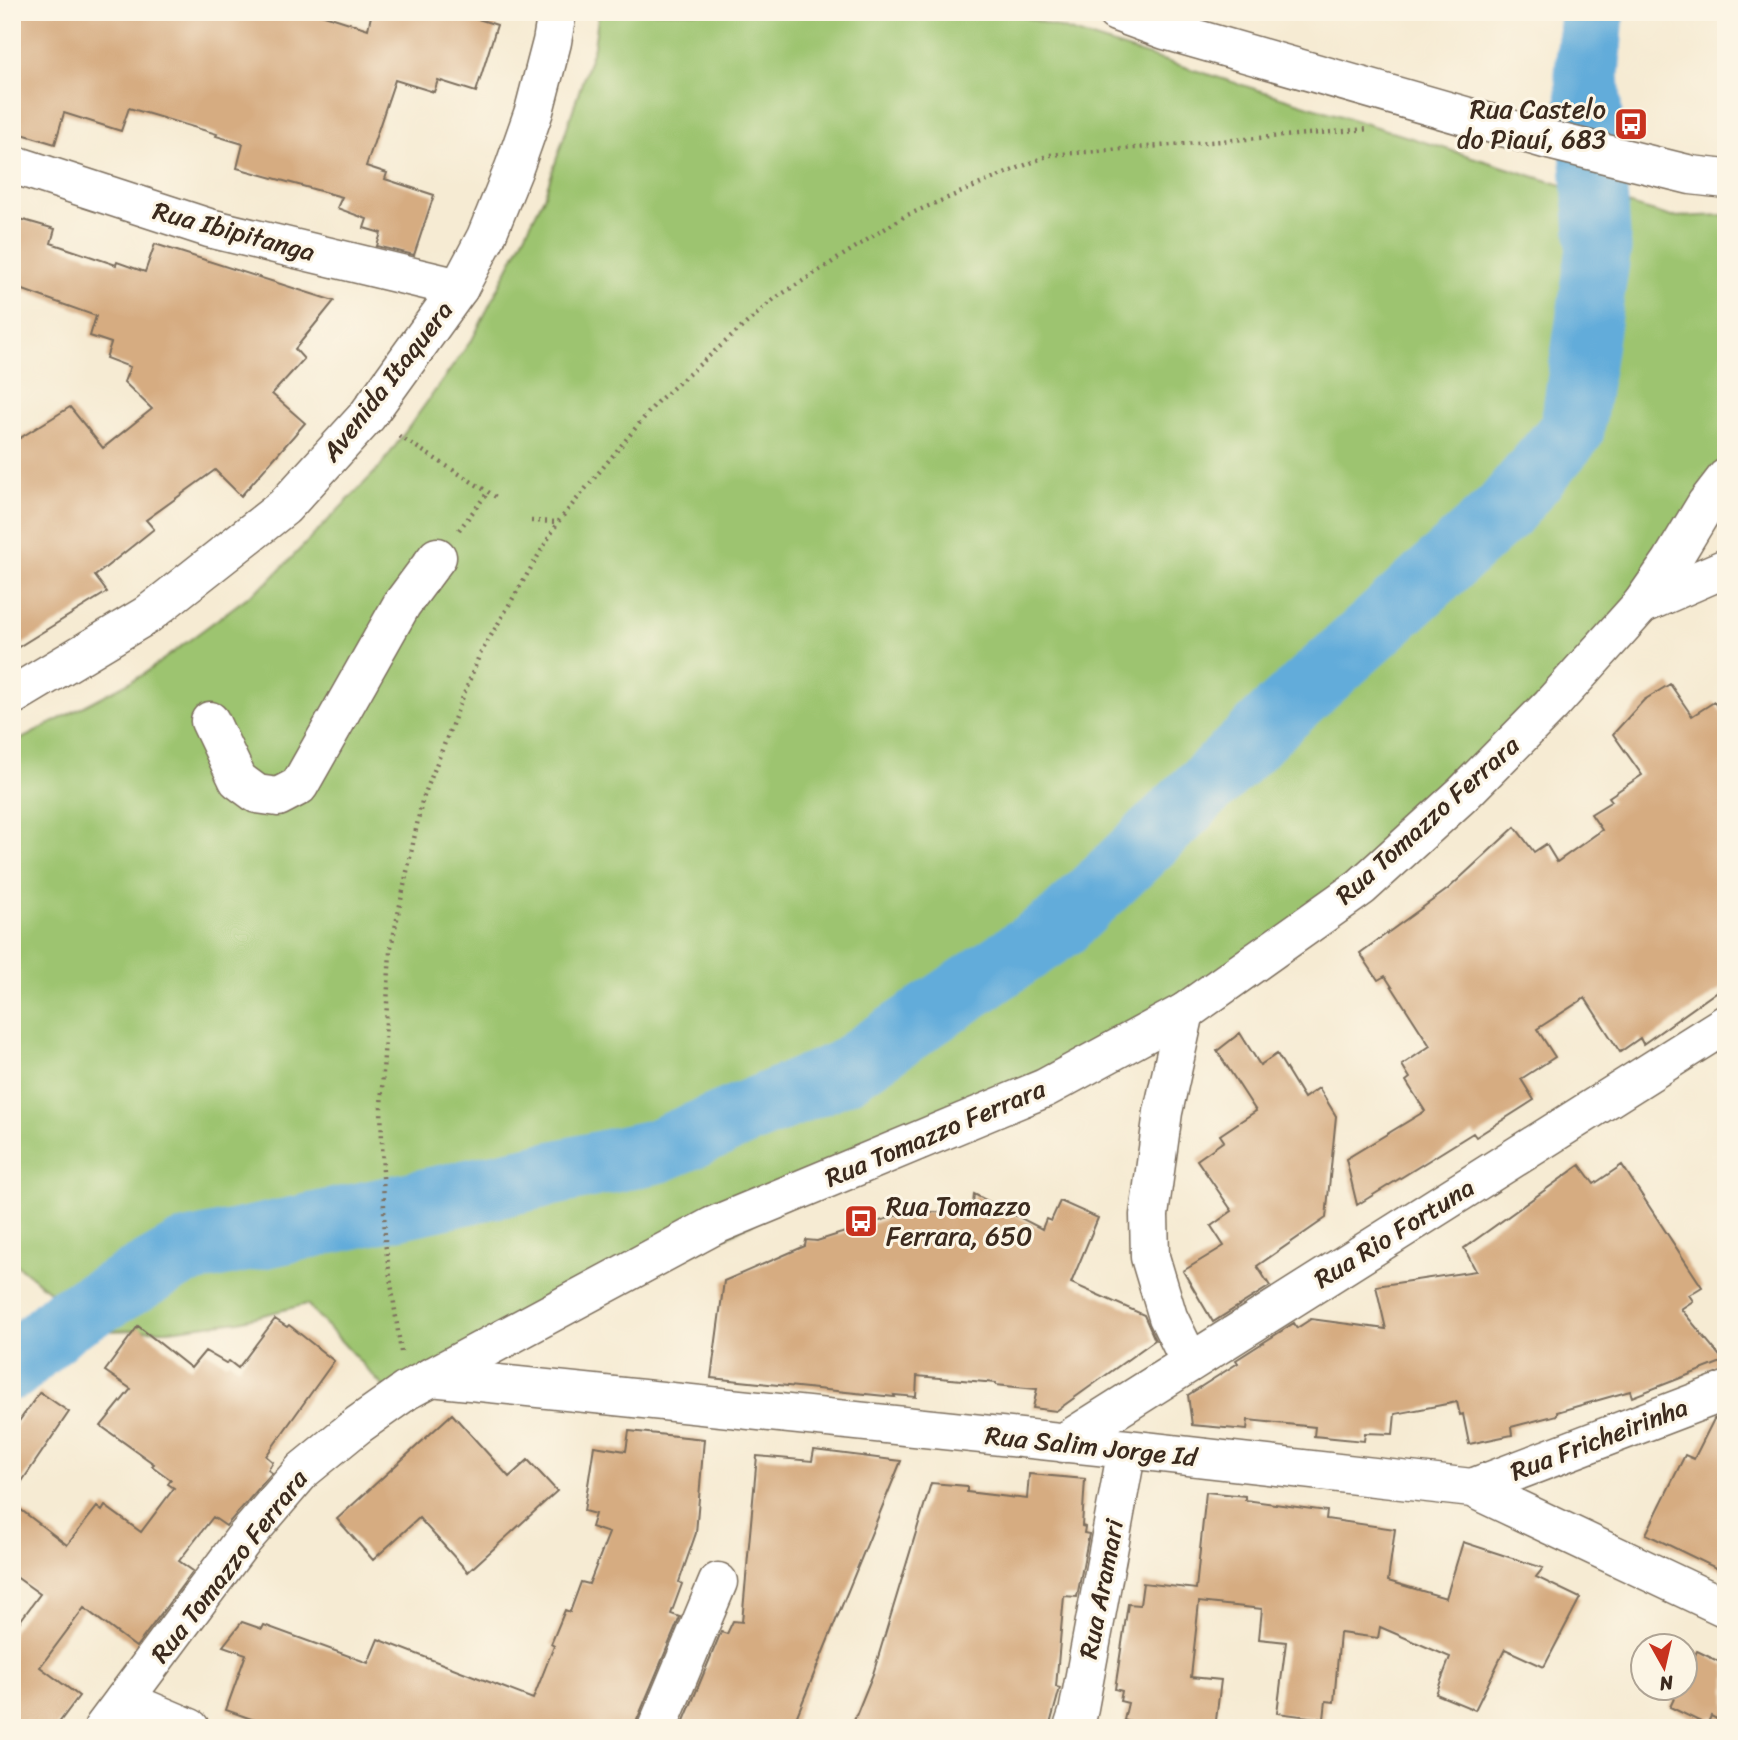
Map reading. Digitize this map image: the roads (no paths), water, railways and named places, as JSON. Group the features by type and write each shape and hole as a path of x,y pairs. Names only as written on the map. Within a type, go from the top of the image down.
{"street":[{"name":"Avenida Itaquera","path":"12,696 147,615 284,508 367,416 458,288 486,237 534,111 557,12"},
{"path":"1116,12 1165,30 1545,139 1708,177"},
{"name":"Rua Ibipitanga","path":"12,164 209,228 458,288"},
{"name":"Rua Tomazzo Ferrara","path":"114,1714 243,1540 303,1469 358,1425 419,1384 713,1226 1045,1088 1185,1013 1361,887 1463,794 1551,705 1641,605 1706,504 1726,478"},
{"path":"211,721 239,780 257,794 278,797 299,786 402,604 437,557"},
{"path":"1641,605 1726,568"},
{"path":"1185,1013 1163,1112 1149,1216 1150,1257 1168,1317 1190,1362"},
{"name":"Rua Rio Fortuna","path":"1063,1443 1726,1024"},
{"name":"Rua Salim Jorge Id","path":"419,1384 1127,1449 1472,1488 1726,1608"},
{"name":"Rua Fricheirinha","path":"1472,1488 1726,1391"},
{"name":"Rua Aramari","path":"1073,1728 1127,1449"},
{"path":"657,1728 718,1582"},
{"path":"114,1714 190,1728"}],"waterway":[{"path":"12,1368 64,1321 184,1253 657,1151 844,1072 1062,925 1276,718 1504,511 1572,430 1599,248 1587,75 1592,12"}],"place":[{"name":"Rua Castelo do Piauí, 683","path":"1631,124"},
{"name":"Rua Tomazzo Ferrara, 650","path":"861,1221"}]}
